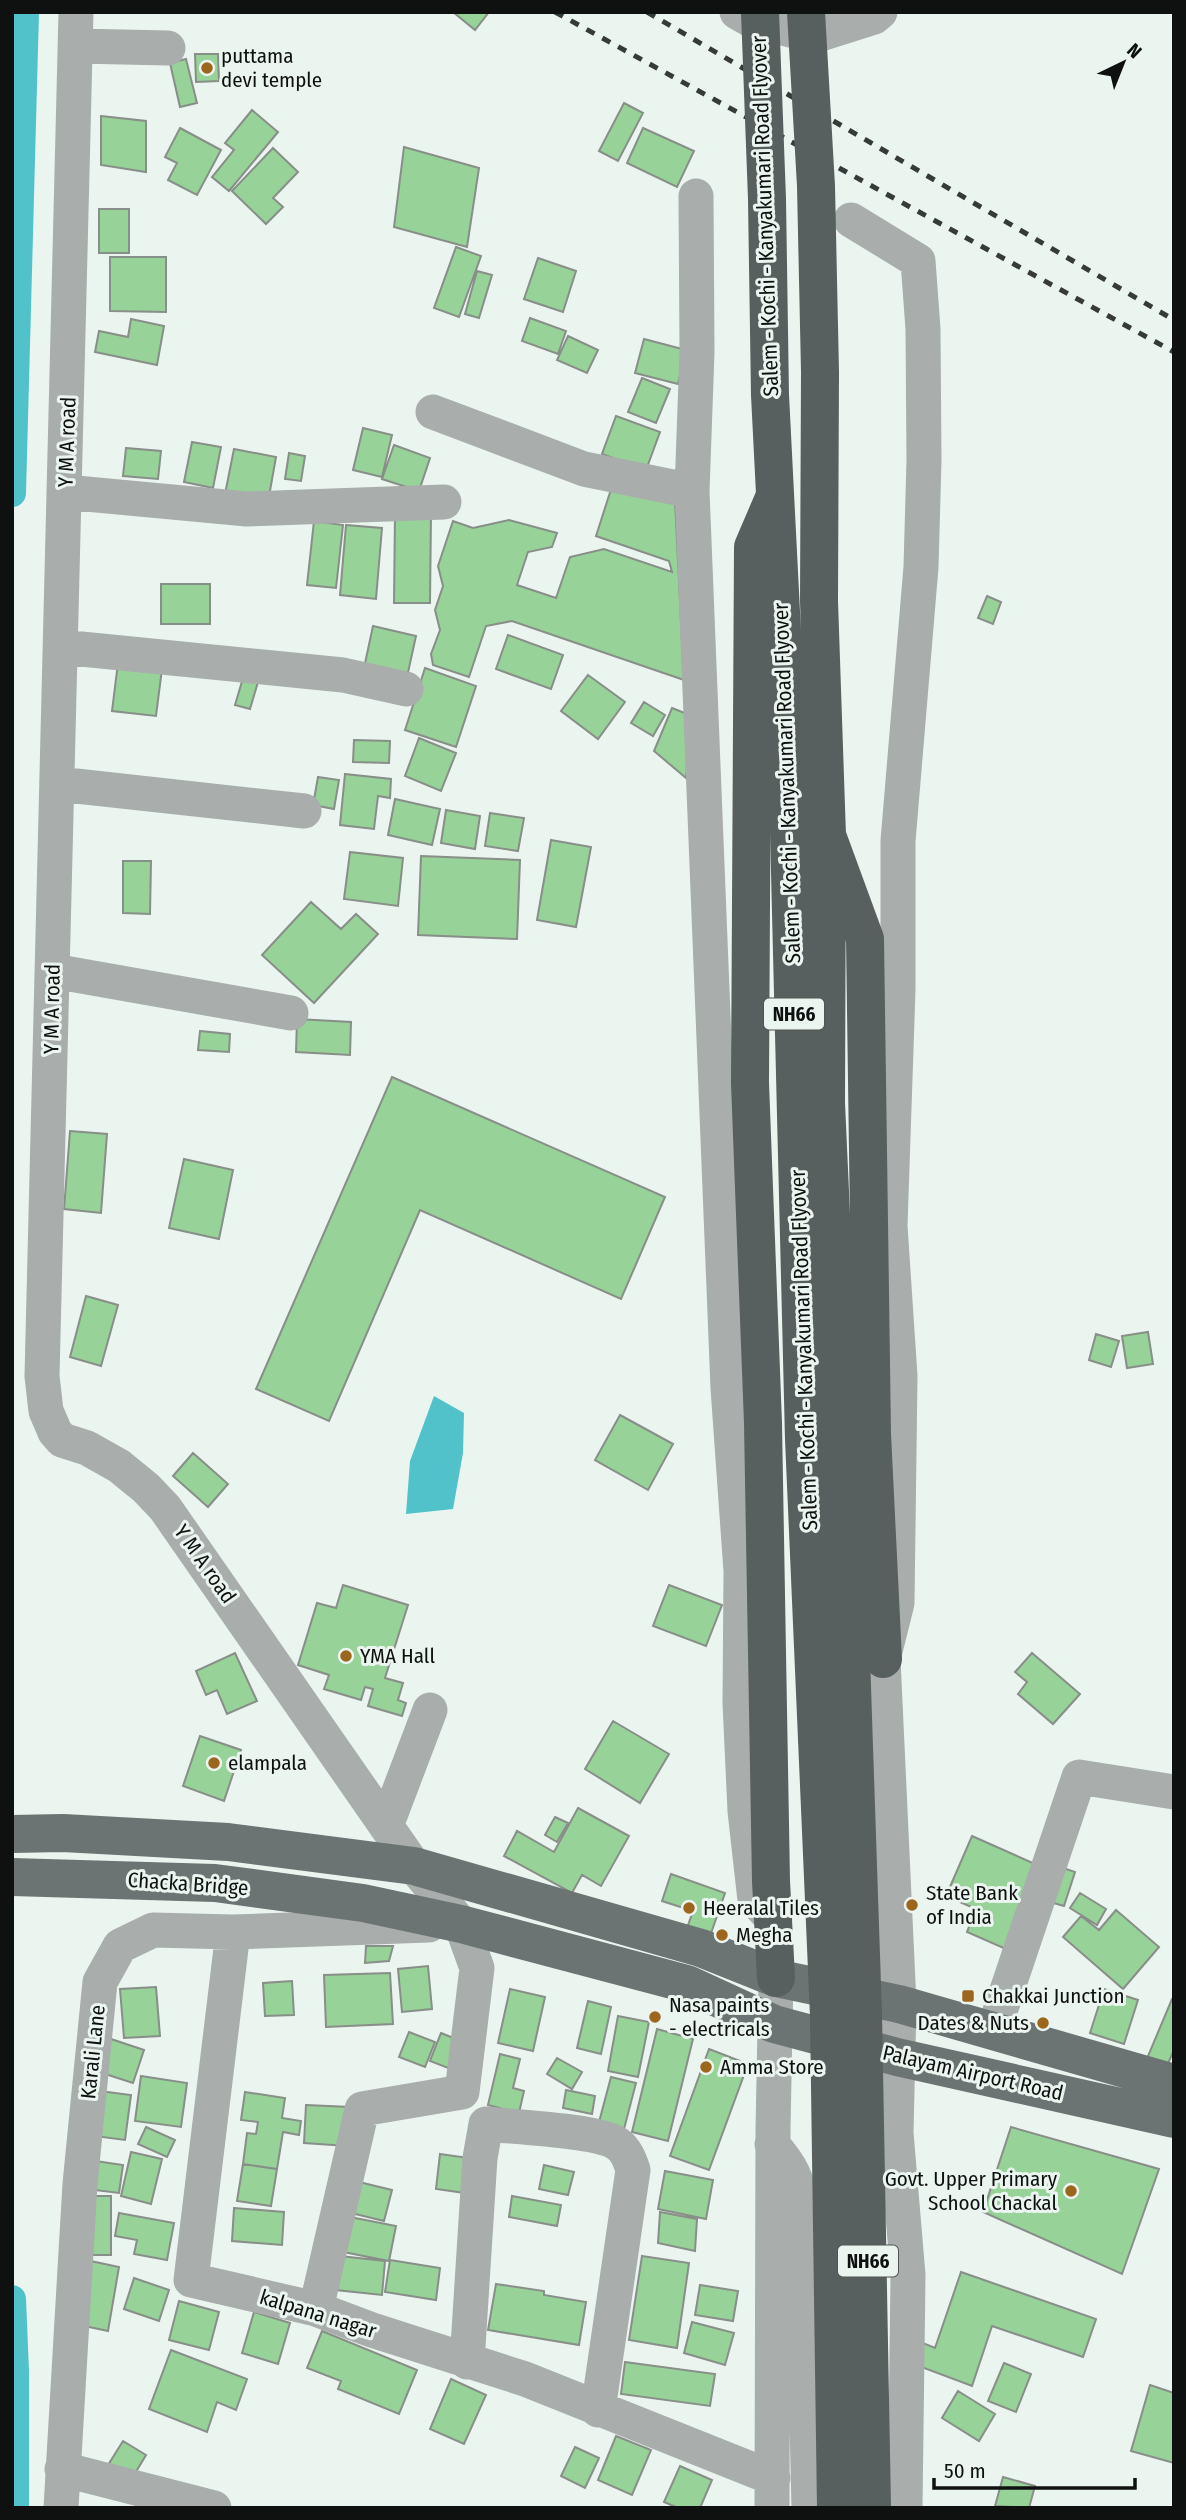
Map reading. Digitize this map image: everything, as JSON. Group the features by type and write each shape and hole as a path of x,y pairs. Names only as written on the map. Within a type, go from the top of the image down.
{"highway":[{"name":"Salem - Kochi - Kanyakumari Road Flyover","path":"760,12 774,498 786,723 804,1439 846,2015"},
{"name":"Salem - Kochi - Kanyakumari Road Flyover","path":"806,12 816,199 820,372 819,601 827,836 826,1103 851,1657 846,2015"},
{"path":"774,498 753,547 750,1069 763,1423 776,1978"},
{"path":"827,836 865,939 872,1434 883,1659"},
{"name":"NH66","path":"836,2508 846,2015"},
{"name":"NH66","path":"846,2015 872,2508"}],"main road":[{"name":"Chacka Bridge","path":"12,1834 63,1833 228,1842 414,1866"},
{"name":"Palayam Airport Road","path":"414,1866 701,1948 776,1978 899,2004 1174,2083"},
{"name":"Chacka Bridge","path":"12,1877 215,1883 363,1903 461,1924"},
{"name":"Palayam Airport Road","path":"461,1924 687,1984 774,2024 897,2057 1174,2119"}],"street":[{"name":"Y M A road","path":"76,12 42,1376 46,1410 55,1432 62,1440 87,1448 119,1466 165,1508 414,1866 461,1924 477,1968 462,2092"},
{"path":"737,12 751,20 814,36 874,17 880,12"},
{"path":"77,46 168,48"},
{"path":"696,196 697,352 692,491 728,1374 741,1571 740,1703 746,1811 755,1900 773,1919"},
{"path":"851,220 918,261 923,329 924,460 921,567 898,841 898,990 890,1226 900,1376 897,1603 883,1659 899,2004 896,2133 908,2275 905,2508"},
{"path":"433,412 584,469 692,491"},
{"path":"65,492 247,509 444,502"},
{"path":"61,647 343,675 405,689"},
{"path":"58,784 304,811"},
{"path":"53,971 291,1013"},
{"path":"386,1826 430,1710"},
{"path":"993,2032 1079,1777 1174,1792"},
{"name":"Karali Lane","path":"61,2508 80,2184 100,1982 120,1946 153,1930 233,1932 461,1924"},
{"name":"kalpana nagar","path":"233,1932 191,2280 316,2309 467,2362 525,2379 598,2410 772,2493"},
{"path":"772,2493 772,2144 776,1978"},
{"path":"316,2309 362,2109 462,2092 464,2108 473,2120 486,2124 585,2135 617,2143 634,2169 598,2410"},
{"path":"467,2362 480,2158 486,2124"},
{"path":"772,2144 796,2177 802,2209 809,2508"},
{"path":"62,2469 214,2508"}],"water":[{"path":"434,1396 464,1413 463,1453 453,1509 406,1514 410,1461"}],"building":[{"path":"453,12 489,12 475,30"},
{"name":"puttama devi temple","path":"195,54 218,54 219,81 196,82"},
{"path":"186,59 197,103 180,107 170,63"},
{"path":"624,103 643,113 618,161 599,151"},
{"path":"252,110 278,132 229,191 212,177 234,150 225,143"},
{"path":"101,116 146,121 146,172 101,165"},
{"path":"180,128 221,150 197,195 168,180 177,163 165,157"},
{"path":"643,128 694,151 677,187 627,163"},
{"path":"404,147 479,168 467,247 394,227"},
{"path":"273,148 298,172 273,198 283,207 266,224 232,191"},
{"path":"99,209 129,209 129,253 99,253"},
{"path":"456,247 481,256 459,317 434,308"},
{"path":"110,257 166,257 166,312 110,311"},
{"path":"538,258 576,271 563,312 524,299"},
{"path":"477,271 492,275 479,318 465,314"},
{"path":"530,318 566,331 558,354 522,341"},
{"path":"131,319 164,326 157,365 95,352 99,331 128,337"},
{"path":"568,336 598,350 587,373 557,360"},
{"path":"644,339 686,350 678,384 635,373"},
{"path":"642,378 670,389 656,423 628,412"},
{"path":"616,416 660,432 646,470 602,454"},
{"path":"363,428 392,435 382,477 353,470"},
{"path":"192,442 221,447 213,488 184,482"},
{"path":"394,445 430,458 419,491 382,479"},
{"path":"126,448 161,451 158,479 123,476"},
{"path":"234,449 276,457 268,502 225,494"},
{"path":"289,453 305,456 301,481 285,479"},
{"path":"614,480 675,501 684,680 512,621 486,626 469,677 433,665 431,654 440,630 435,610 443,586 438,566 453,521 473,528 509,520 557,533 552,547 528,552 517,585 556,598 570,557 604,549 672,572 669,561 596,536"},
{"path":"395,514 431,514 430,603 394,603"},
{"path":"314,521 343,525 336,588 307,585"},
{"path":"346,525 382,528 376,599 340,595"},
{"path":"161,584 210,584 210,624 161,624"},
{"path":"987,596 1001,602 993,624 978,618"},
{"path":"373,626 416,636 407,677 364,668"},
{"path":"508,635 563,655 551,689 496,669"},
{"path":"118,663 162,669 156,716 112,711"},
{"path":"425,668 476,686 456,747 405,730"},
{"path":"588,675 625,702 598,739 561,711"},
{"path":"243,678 258,682 250,709 235,705"},
{"path":"644,702 665,715 653,736 631,723"},
{"path":"672,708 692,716 686,778 654,751"},
{"path":"419,738 456,753 441,791 405,776"},
{"path":"354,740 390,741 389,763 353,762"},
{"path":"345,774 391,779 390,798 378,796 374,829 340,825"},
{"path":"318,777 339,780 334,809 313,805"},
{"path":"395,799 440,809 432,845 388,835"},
{"path":"446,810 480,816 475,849 441,843"},
{"path":"490,813 524,818 518,851 485,846"},
{"path":"551,840 591,847 576,927 537,920"},
{"path":"350,852 403,858 398,906 344,899"},
{"path":"421,856 520,860 517,939 418,935"},
{"path":"123,861 151,861 150,914 123,913"},
{"path":"311,902 341,929 356,914 378,934 314,1003 262,955"},
{"path":"297,1019 351,1022 350,1055 296,1052"},
{"path":"200,1031 230,1034 229,1052 198,1050"},
{"path":"392,1077 665,1197 621,1299 420,1210 329,1421 256,1389"},
{"path":"70,1131 107,1134 101,1213 64,1209"},
{"path":"184,1159 233,1170 219,1239 169,1228"},
{"path":"86,1296 118,1305 101,1366 70,1357"},
{"path":"1148,1332 1153,1364 1127,1368 1122,1336"},
{"path":"1096,1334 1119,1341 1111,1367 1089,1360"},
{"path":"620,1415 673,1444 648,1490 595,1460"},
{"path":"193,1453 228,1484 208,1507 173,1476"},
{"name":"YMA Hall","path":"343,1585 408,1605 385,1678 403,1683 398,1700 406,1703 402,1716 368,1706 373,1689 365,1687 361,1700 324,1689 329,1675 298,1665 317,1603 336,1608"},
{"path":"669,1585 722,1605 706,1646 653,1626"},
{"path":"235,1653 257,1701 227,1714 217,1690 206,1695 196,1671"},
{"path":"1032,1653 1080,1694 1053,1724 1018,1694 1027,1682 1015,1672"},
{"path":"613,1721 669,1754 640,1803 585,1769"},
{"name":"elampala","path":"200,1736 241,1750 224,1801 183,1786"},
{"path":"578,1808 629,1836 601,1886 582,1875 572,1893 504,1856 517,1831 554,1852"},
{"path":"555,1817 568,1823 557,1842 545,1835"},
{"path":"972,1836 1044,1868 1008,1950 967,1932 976,1909 946,1896"},
{"path":"1055,1865 1075,1872 1064,1906 1043,1900"},
{"path":"671,1874 725,1893 709,1939 686,1931 693,1911 662,1901"},
{"path":"1080,1893 1106,1909 1097,1925 1070,1908"},
{"path":"1116,1910 1159,1947 1123,1989 1063,1937 1081,1916 1099,1930"},
{"path":"366,1946 393,1946 389,1961 365,1963"},
{"path":"428,1966 432,2009 402,2012 398,1969"},
{"path":"390,1973 393,2024 326,2027 324,1975"},
{"path":"292,1981 294,2015 265,2016 263,1983"},
{"path":"156,1987 160,2036 124,2038 120,1989"},
{"path":"510,1989 545,1997 533,2051 498,2043"},
{"path":"1104,1989 1138,2000 1124,2044 1090,2033"},
{"path":"1172,1999 1174,2050 1162,2077 1143,2068"},
{"path":"588,2001 611,2007 601,2054 577,2048"},
{"path":"618,2016 649,2022 638,2077 608,2071"},
{"path":"657,2029 693,2039 668,2141 632,2132"},
{"path":"409,2032 435,2042 425,2067 399,2057"},
{"path":"441,2033 466,2043 456,2071 430,2061"},
{"path":"105,2037 144,2050 133,2083 93,2070"},
{"path":"709,2049 748,2064 709,2170 670,2156"},
{"path":"500,2054 520,2059 513,2088 524,2091 519,2113 488,2105"},
{"path":"557,2058 582,2072 572,2089 547,2074"},
{"path":"141,2076 187,2083 181,2127 135,2121"},
{"path":"611,2077 636,2083 624,2129 599,2122"},
{"path":"566,2090 595,2096 592,2114 563,2108"},
{"path":"100,2091 131,2095 125,2140 94,2136"},
{"path":"245,2092 285,2098 282,2118 301,2121 299,2135 283,2132 277,2169 243,2164 247,2133 256,2134 258,2122 241,2120"},
{"path":"306,2105 350,2107 347,2146 304,2143"},
{"path":"146,2127 175,2140 167,2157 138,2144"},
{"name":"Govt. Upper Primary School Chackal","path":"1011,2127 1159,2169 1122,2274 983,2212"},
{"path":"131,2152 162,2159 151,2204 121,2196"},
{"path":"440,2154 476,2159 472,2194 436,2189"},
{"path":"89,2160 123,2165 119,2193 86,2189"},
{"path":"243,2164 277,2169 271,2206 237,2201"},
{"path":"544,2165 574,2172 568,2195 539,2189"},
{"path":"665,2171 713,2180 706,2219 658,2209"},
{"path":"355,2181 392,2190 384,2221 347,2212"},
{"path":"89,2196 111,2196 111,2255 81,2255"},
{"path":"512,2196 561,2205 557,2226 509,2217"},
{"path":"234,2208 284,2212 282,2245 232,2241"},
{"path":"660,2212 697,2219 695,2251 658,2243"},
{"path":"119,2213 174,2223 167,2260 134,2254 137,2240 115,2236"},
{"path":"345,2216 396,2226 389,2261 338,2251"},
{"path":"340,2256 385,2261 382,2295 336,2290"},
{"path":"642,2256 689,2263 677,2348 629,2340"},
{"path":"86,2260 119,2267 108,2331 75,2324"},
{"path":"390,2260 440,2268 436,2300 385,2292"},
{"path":"961,2272 1096,2319 1083,2357 992,2326 972,2386 916,2365 923,2343 935,2348"},
{"path":"134,2278 169,2290 159,2321 124,2309"},
{"path":"496,2284 544,2291 544,2295 586,2302 579,2345 488,2330"},
{"path":"700,2285 738,2291 733,2321 695,2315"},
{"path":"179,2301 219,2312 209,2350 169,2340"},
{"path":"254,2312 290,2323 278,2364 242,2353"},
{"path":"692,2322 734,2333 725,2365 684,2353"},
{"path":"322,2331 417,2370 399,2414 338,2389 341,2381 307,2368"},
{"path":"171,2350 247,2379 236,2410 217,2402 207,2432 149,2409"},
{"path":"625,2362 715,2374 710,2406 621,2394"},
{"path":"1004,2363 1031,2374 1016,2412 988,2401"},
{"path":"451,2379 486,2395 464,2444 430,2429"},
{"path":"1150,2385 1174,2393 1174,2463 1131,2451"},
{"path":"958,2391 995,2414 979,2441 942,2418"},
{"path":"616,2436 651,2450 632,2495 598,2480"},
{"path":"123,2441 146,2455 131,2480 108,2465"},
{"path":"575,2447 599,2458 585,2488 561,2476"},
{"path":"680,2466 712,2480 700,2508 678,2508 664,2502"},
{"path":"1003,2477 1035,2486 1029,2508 995,2506"}],"waterway":[{"path":"12,493 25,12"},
{"path":"12,2299 15,2508"}],"railway":[{"path":"555,12 1174,352"},
{"path":"647,12 1174,320"}],"place":[{"name":"puttama devi temple","path":"207,68"},
{"name":"YMA Hall","path":"346,1656"},
{"name":"elampala","path":"214,1763"},
{"name":"State Bank of India","path":"912,1905"},
{"name":"Heeralal Tiles","path":"689,1908"},
{"name":"Megha","path":"722,1935"},
{"name":"Chakkai Junction","path":"968,1996"},
{"name":"Nasa paints - electricals","path":"655,2017"},
{"name":"Dates & Nuts","path":"1043,2023"},
{"name":"Amma Store","path":"706,2067"},
{"name":"Govt. Upper Primary School Chackal","path":"1071,2191"}]}
